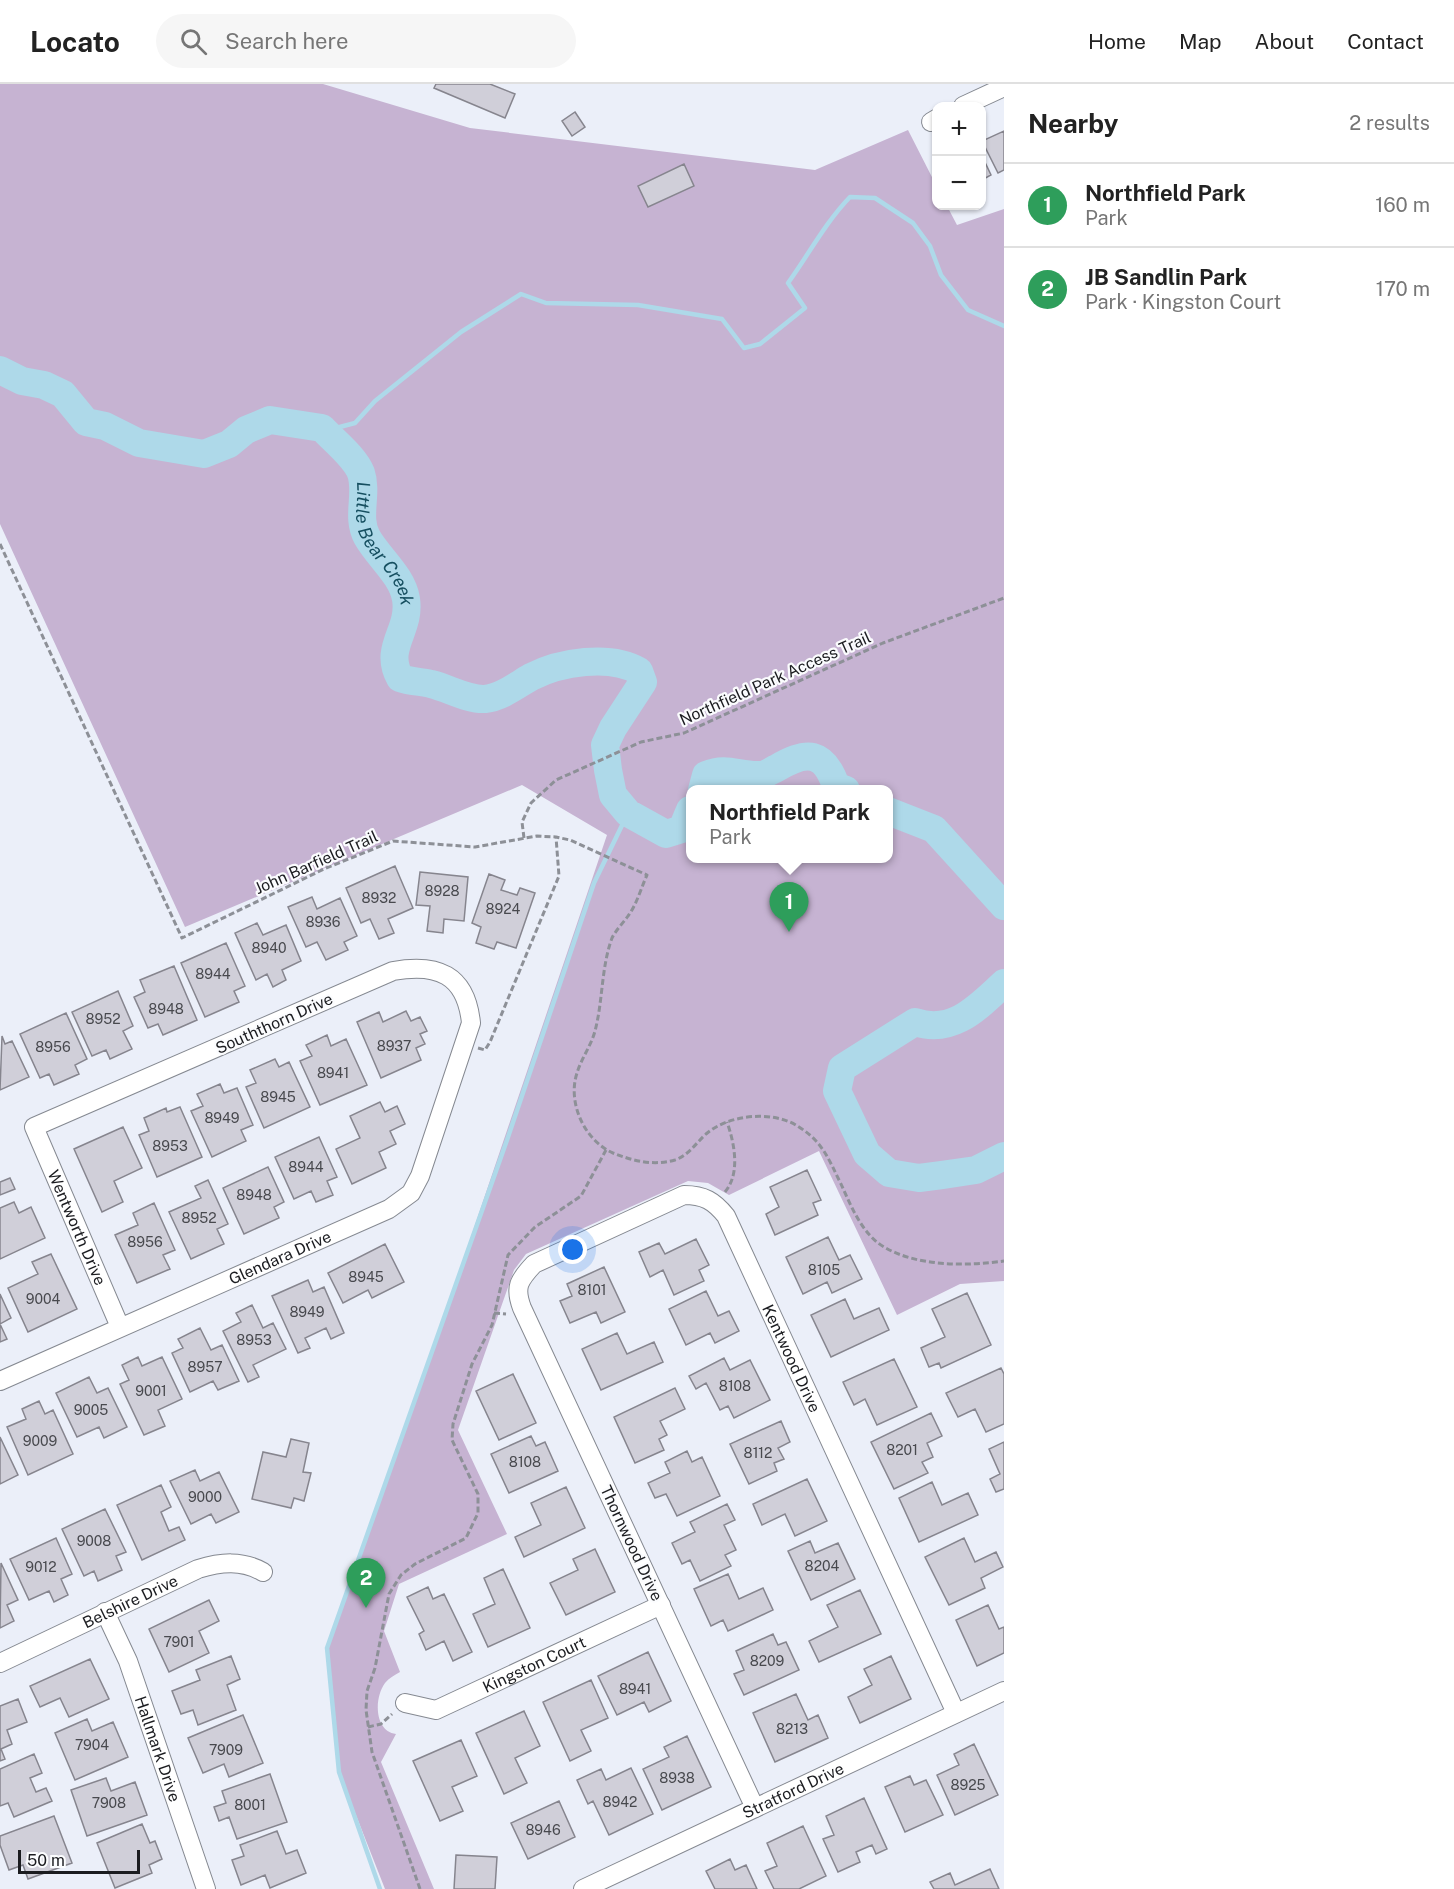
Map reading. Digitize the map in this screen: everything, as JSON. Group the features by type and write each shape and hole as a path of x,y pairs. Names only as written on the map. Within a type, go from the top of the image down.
{"street":[{"path":"972,102 1004,87"},
{"name":"Souththorn Drive","path":"34,1127 393,971 417,967 435,970 455,981 470,1007 471,1023 465,1043"},
{"name":"Glendara Drive","path":"0,1381 400,1203 411,1193 420,1176 465,1043"},
{"name":"Wentworth Drive","path":"34,1127 120,1327"},
{"name":"Thornwood Drive","path":"715,1202 698,1195 684,1195 534,1264 521,1278 517,1293 755,1808"},
{"name":"Kentwood Drive","path":"715,1202 726,1216 956,1713"},
{"name":"Belshire Drive","path":"0,1663 198,1569 216,1564 250,1565 263,1572"},
{"name":"Kingston Court","path":"405,1702 436,1710 661,1605"},
{"name":"Hallmark Drive","path":"105,1612 128,1661 206,1889"},
{"name":"Stratford Drive","path":"583,1889 1004,1690"}],"path":[{"name":"John Barfield Trail","path":"0,544 182,938 324,870 393,841 475,847 524,838 556,837 570,840 647,875 630,914 613,936 605,965 600,1010 594,1035 576,1074 575,1090 581,1123 590,1137 606,1150 640,1163 675,1160 691,1152 707,1134 727,1122 761,1116 788,1119 816,1138 857,1218 884,1247 929,1262 971,1264 1004,1261"},
{"name":"Northfield Park Access Trail","path":"524,838 522,822 531,803 556,780 641,742 684,733 883,643 1004,598"},
{"path":"465,1043 485,1050 490,1042 559,876 556,837"},
{"path":"715,1202 729,1188 733,1171 735,1156 727,1122"},
{"path":"420,1889 372,1752 368,1727 367,1691 375,1668 389,1594 401,1575 415,1564 466,1538 478,1513 478,1494 452,1440 453,1424 472,1364 492,1325 508,1255 535,1227 581,1196 606,1150"},
{"path":"368,1727 381,1724 405,1702"}],"shaded area":[{"path":"0,84 323,84 470,128 815,170 908,130 932,177 932,210 949,210 957,225 1004,209 1004,1281 960,1284 897,1315 819,1151 729,1195 708,1183 688,1181 526,1254 514,1270 458,1430 507,1534 399,1584 384,1631 400,1672 385,1683 379,1697 378,1713 383,1727 396,1734 381,1762 434,1889 385,1889 339,1772 327,1648 452,1293 607,835 522,785 185,927 0,524"}],"building":[{"path":"436,84 490,84 515,94 505,118 434,88"},
{"path":"575,112 585,127 572,136 562,121"},
{"path":"1004,131 1004,170 998,173 986,149 986,139"},
{"path":"684,164 694,186 648,207 638,186"},
{"path":"986,164 991,175 986,178"},
{"path":"395,866 413,908 388,919 394,933 379,939 370,919 361,923 346,888"},
{"path":"420,872 468,877 464,921 444,919 443,933 427,931 430,906 416,905"},
{"path":"489,874 505,880 501,890 517,895 520,888 535,893 516,948 497,942 494,949 476,943 481,927 472,923"},
{"path":"312,897 317,909 340,898 357,936 344,942 348,950 326,960 317,942 306,947 288,907"},
{"path":"257,923 263,935 286,925 301,961 282,970 286,980 273,987 267,974 256,980 235,933"},
{"path":"226,943 245,986 234,991 239,1002 205,1017 181,963"},
{"path":"174,966 197,1020 163,1035 158,1024 148,1028 134,997 145,992 140,980"},
{"path":"118,991 133,1026 123,1031 132,1049 110,1059 106,1050 92,1056 72,1012"},
{"path":"406,1011 411,1021 420,1017 427,1031 420,1034 425,1044 416,1048 421,1060 381,1078 357,1022 379,1012 383,1022"},
{"path":"66,1013 87,1059 75,1065 79,1074 54,1085 49,1074 40,1078 20,1034"},
{"path":"327,1035 331,1046 346,1039 367,1085 320,1105 300,1061 312,1056 306,1045"},
{"path":"2,1036 5,1044 12,1041 29,1077 0,1090"},
{"path":"275,1059 279,1067 289,1062 310,1107 264,1128 246,1087 256,1083 250,1070"},
{"path":"220,1084 224,1093 237,1088 253,1125 241,1130 246,1141 212,1157 191,1111 203,1106 197,1094"},
{"path":"380,1102 385,1112 397,1106 405,1124 390,1131 396,1144 379,1152 386,1168 352,1184 336,1149 360,1138 350,1116"},
{"path":"180,1107 202,1157 157,1177 139,1135 149,1131 144,1118 166,1108 167,1112"},
{"path":"123,1127 142,1168 114,1181 123,1202 102,1212 74,1149"},
{"path":"319,1137 337,1177 327,1181 333,1195 316,1202 311,1191 294,1199 275,1157"},
{"path":"268,1167 284,1202 274,1207 279,1218 244,1234 223,1188"},
{"path":"807,1170 821,1200 813,1203 818,1215 775,1235 766,1214 779,1207 770,1187"},
{"path":"10,1178 15,1189 0,1195 0,1182"},
{"path":"208,1180 228,1224 217,1229 224,1244 191,1259 169,1212 201,1198 195,1186"},
{"path":"14,1202 19,1213 31,1207 45,1238 0,1259 0,1208"},
{"path":"154,1203 175,1250 163,1255 170,1269 137,1283 115,1235 138,1225 133,1213"},
{"path":"828,1237 839,1260 850,1255 862,1279 832,1293 827,1282 803,1294 786,1257"},
{"path":"696,1239 709,1265 699,1270 704,1281 674,1295 663,1270 650,1277 639,1252 659,1243 665,1254"},
{"path":"385,1244 404,1282 372,1298 368,1290 343,1303 328,1273"},
{"path":"51,1254 77,1309 28,1332 8,1288 38,1274 32,1262"},
{"path":"604,1267 625,1312 601,1323 596,1312 570,1323 560,1301 572,1296 567,1284"},
{"path":"308,1280 313,1292 324,1287 344,1333 331,1339 326,1328 305,1338 310,1348 298,1353 272,1296"},
{"path":"706,1291 718,1316 729,1311 739,1331 715,1343 710,1333 686,1345 669,1309"},
{"path":"967,1293 991,1345 941,1368 939,1363 929,1367 921,1348 945,1337 932,1309"},
{"path":"0,1294 11,1318 0,1324"},
{"path":"845,1299 854,1319 879,1308 889,1330 831,1357 811,1315"},
{"path":"252,1305 263,1328 273,1323 286,1349 253,1365 259,1377 248,1382 223,1331 241,1322 236,1313"},
{"path":"0,1324 7,1339 0,1342"},
{"path":"200,1328 211,1350 222,1345 239,1381 218,1390 213,1381 190,1392 172,1353 183,1348 178,1339"},
{"path":"617,1333 627,1354 654,1342 663,1362 601,1390 582,1349"},
{"path":"138,1357 142,1366 162,1357 182,1399 158,1410 165,1426 144,1435 120,1384 129,1380 122,1365"},
{"path":"724,1358 730,1370 750,1360 770,1400 734,1418 728,1406 720,1410 706,1383 696,1389 689,1376"},
{"path":"894,1359 917,1407 877,1425 865,1399 854,1405 843,1382"},
{"path":"1001,1368 1004,1374 1004,1424 986,1432 975,1409 958,1417 946,1393"},
{"path":"513,1374 536,1423 499,1440 476,1391"},
{"path":"89,1377 97,1393 108,1388 127,1427 104,1438 99,1427 77,1437 56,1393"},
{"path":"675,1388 685,1409 660,1421 667,1435 659,1439 664,1450 635,1463 614,1417"},
{"path":"39,1401 45,1414 53,1410 73,1454 28,1475 7,1427 26,1419 22,1409"},
{"path":"931,1413 942,1436 927,1443 933,1457 922,1462 928,1473 894,1489 871,1442"},
{"path":"781,1421 790,1442 778,1448 784,1459 774,1463 777,1471 749,1484 730,1444"},
{"path":"531,1436 536,1446 545,1442 558,1471 509,1493 491,1454"},
{"path":"0,1437 18,1475 0,1484"},
{"path":"291,1439 309,1443 303,1472 311,1473 304,1501 294,1498 291,1508 252,1499 263,1452 286,1457"},
{"path":"1004,1442 1004,1489 996,1492 990,1479 1000,1474 989,1449"},
{"path":"687,1451 692,1462 702,1457 720,1496 677,1516 666,1494 655,1498 648,1483 670,1473 665,1462"},
{"path":"195,1470 200,1481 219,1472 239,1512 216,1523 211,1514 191,1524 170,1481"},
{"path":"807,1479 827,1521 795,1536 785,1514 762,1525 753,1504"},
{"path":"932,1482 942,1505 968,1493 978,1515 919,1542 899,1498"},
{"path":"161,1485 171,1507 161,1512 169,1531 179,1527 185,1540 142,1560 117,1505"},
{"path":"566,1487 585,1528 524,1557 515,1537 541,1525 531,1503"},
{"path":"727,1504 735,1520 724,1525 736,1550 725,1555 731,1566 700,1581 690,1560 682,1564 672,1543 695,1532 690,1522"},
{"path":"105,1509 126,1552 116,1556 122,1570 98,1581 94,1571 84,1576 62,1529"},
{"path":"56,1538 72,1574 61,1579 68,1595 54,1602 49,1591 29,1600 10,1559"},
{"path":"964,1538 975,1562 996,1552 1003,1567 981,1578 985,1588 949,1605 925,1557"},
{"path":"810,1541 815,1553 838,1543 855,1579 811,1600 788,1551"},
{"path":"595,1549 615,1592 566,1615 550,1583 578,1570 573,1559"},
{"path":"1,1563 18,1600 7,1605 14,1621 0,1628"},
{"path":"503,1569 530,1628 488,1647 473,1614 495,1604 484,1578"},
{"path":"728,1574 739,1599 763,1588 773,1610 728,1631 723,1620 711,1626 694,1589"},
{"path":"428,1587 433,1599 444,1594 472,1652 453,1661 444,1641 426,1650 419,1634 424,1631 407,1597"},
{"path":"860,1590 881,1634 819,1662 809,1641 838,1627 827,1605"},
{"path":"209,1600 219,1621 199,1631 209,1653 169,1672 149,1629"},
{"path":"988,1605 999,1629 1004,1627 1004,1653 977,1666 956,1620"},
{"path":"773,1634 778,1645 786,1642 799,1670 744,1695 734,1674 744,1670 736,1651"},
{"path":"648,1652 671,1701 649,1712 644,1702 617,1715 598,1676"},
{"path":"231,1656 240,1679 227,1685 236,1710 198,1725 193,1710 181,1714 172,1691 200,1680 196,1670"},
{"path":"891,1656 911,1699 860,1723 848,1697 872,1685 864,1669"},
{"path":"90,1659 109,1699 69,1717 60,1698 40,1707 30,1686"},
{"path":"591,1680 608,1718 581,1730 591,1751 570,1761 543,1702"},
{"path":"796,1694 808,1720 818,1715 828,1738 775,1762 753,1713"},
{"path":"18,1699 27,1722 7,1730 12,1744 1,1749 5,1759 0,1761 0,1706"},
{"path":"524,1711 540,1746 515,1758 527,1783 504,1794 476,1733"},
{"path":"243,1715 263,1763 229,1777 224,1764 203,1773 188,1738"},
{"path":"87,1719 92,1731 113,1722 128,1757 75,1780 55,1733"},
{"path":"687,1736 711,1787 662,1810 643,1769 669,1757 664,1747"},
{"path":"461,1740 477,1776 452,1787 463,1811 440,1821 413,1761"},
{"path":"974,1744 998,1795 955,1815 937,1775 959,1765 954,1754"},
{"path":"34,1754 42,1773 30,1778 36,1792 46,1788 52,1801 14,1817 8,1803 0,1806 0,1769"},
{"path":"631,1768 653,1814 609,1835 593,1801 588,1804 577,1780 601,1769 606,1780"},
{"path":"270,1774 287,1822 237,1839 229,1817 219,1821 214,1807 226,1803 222,1791"},
{"path":"910,1776 914,1785 926,1780 943,1815 905,1832 885,1787"},
{"path":"106,1778 111,1791 135,1782 147,1815 87,1836 71,1790"},
{"path":"864,1798 887,1849 876,1854 872,1845 856,1852 860,1862 838,1872 823,1839 834,1835 826,1816"},
{"path":"559,1801 575,1837 528,1859 511,1823"},
{"path":"54,1816 72,1863 28,1879 23,1865 9,1870 0,1845 0,1836"},
{"path":"142,1824 150,1843 155,1841 162,1859 149,1865 152,1873 115,1888 97,1843"},
{"path":"803,1826 826,1876 799,1889 774,1889 765,1871 777,1866 767,1843"},
{"path":"277,1831 286,1854 297,1850 306,1873 270,1888 265,1875 241,1885 232,1860 244,1856 240,1845"},
{"path":"456,1855 497,1857 495,1889 454,1889"},
{"path":"730,1859 735,1870 746,1865 757,1889 715,1889 706,1871"},
{"path":"990,1869 999,1889 934,1889 930,1882 950,1873 955,1885"}],"waterway":[{"path":"322,428 332,429 355,423 375,401 461,332 521,294 546,303 638,305 722,319 744,348 760,344 805,308 788,283 825,228 850,197 875,198 913,223 930,246 941,275 968,310 1004,326"},
{"name":"Little Bear Creek","path":"0,370 22,381 44,385 63,394 86,422 105,426 139,443 204,454 229,444 246,430 270,420 322,428 358,467 363,481 362,522 364,529 367,537 404,590 405,620 394,657 400,678 431,684 472,698 485,699 503,693 543,672 570,664 600,661 627,666 639,671 643,682 613,728 605,745 613,795 628,813 666,834 682,829 686,820"},
{"name":"Little Bear Creek","path":"703,785 706,775 714,772 727,771 762,775 797,758 806,757 820,760 831,774 836,785"},
{"path":"380,1889 339,1772 327,1648 507,1140 594,883 628,813"},
{"name":"Little Bear Creek","path":"893,813 934,829 1004,906"},
{"name":"Little Bear Creek","path":"1004,983 974,1009 953,1022 941,1025 915,1022 842,1068 837,1091 867,1154 889,1173 919,1178 976,1170 1004,1156"}],"place":[{"name":"Northfield Park","path":"789,932"},
{"name":"JB Sandlin Park","path":"366,1608"}]}
